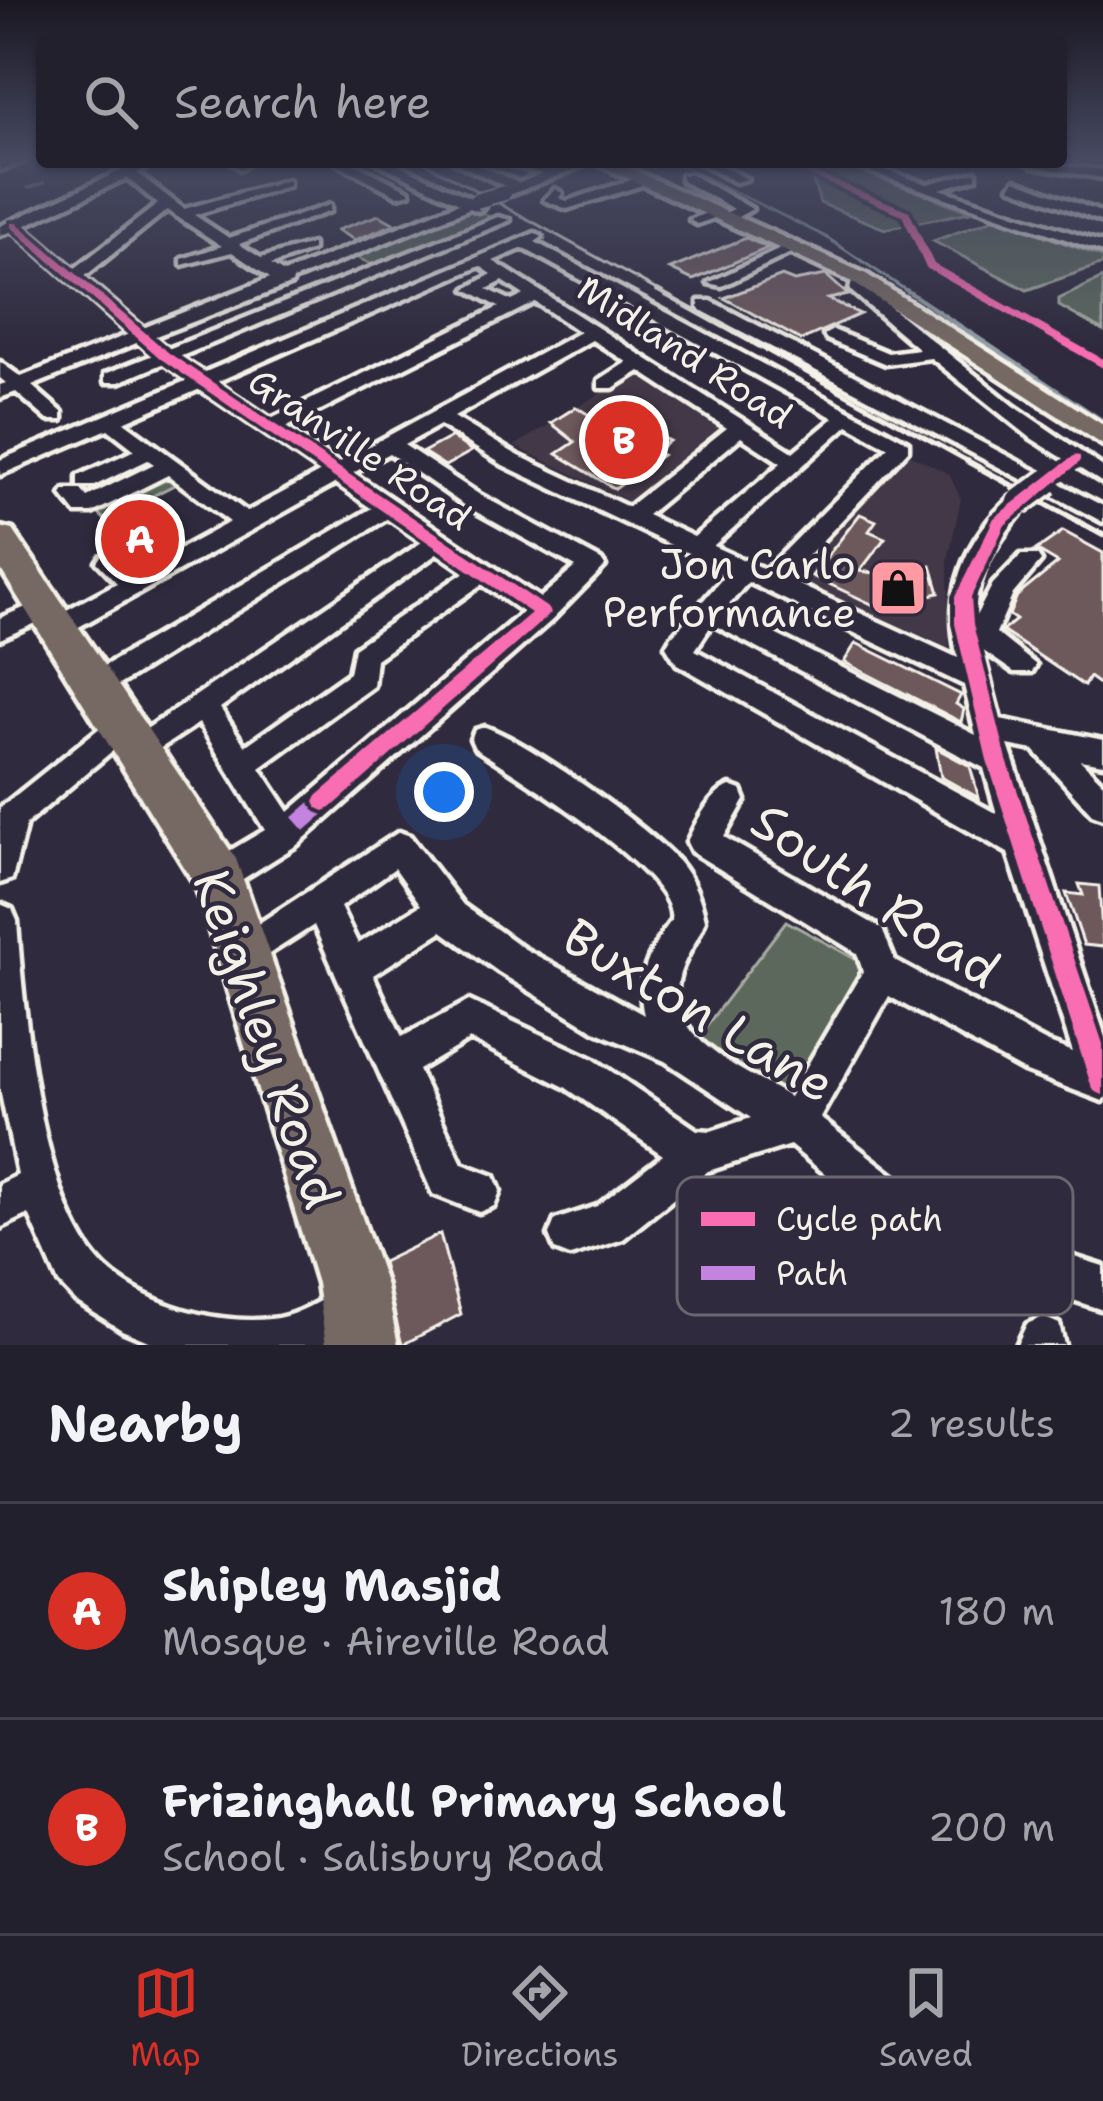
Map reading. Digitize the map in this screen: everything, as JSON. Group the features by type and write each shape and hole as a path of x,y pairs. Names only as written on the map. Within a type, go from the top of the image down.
{"highway":[{"name":"Keighley Road","path":"0,539 218,876 247,951 358,1325"}],"main road":[{"path":"728,223 796,247 860,278 1103,437"}],"street":[{"path":"74,277 142,223"},
{"path":"196,223 286,281"},
{"path":"187,262 288,223"},
{"path":"409,223 415,226"},
{"path":"8,389 423,223"},
{"path":"112,378 496,223"},
{"path":"507,223 844,418 901,446 769,582"},
{"path":"1029,223 1103,248"},
{"name":"Granville Road","path":"7,229 74,277 165,356 543,613"},
{"path":"0,468 530,239"},
{"path":"259,264 307,247"},
{"path":"716,283 796,247"},
{"path":"344,255 413,290"},
{"name":"Midland Road","path":"482,260 792,461"},
{"path":"504,274 474,289 512,307"},
{"path":"860,278 856,287 1103,476"},
{"path":"268,428 536,295"},
{"path":"705,305 1103,515"},
{"path":"0,629 51,617 133,584 595,332"},
{"path":"833,334 886,359 938,352"},
{"path":"606,384 642,361"},
{"path":"0,368 8,389 55,416"},
{"path":"441,417 510,460 977,680"},
{"path":"697,547 844,418"},
{"path":"109,420 246,523"},
{"path":"631,515 742,427"},
{"path":"218,876 303,820 593,566 472,500 390,445"},
{"path":"85,502 160,458"},
{"path":"1075,459 999,522 963,597 973,630 988,729 1103,1081"},
{"path":"488,478 510,460"},
{"path":"0,868 5,825 117,721 390,507"},
{"path":"117,721 203,705 440,541"},
{"path":"973,630 1029,561"},
{"path":"109,562 133,584"},
{"path":"744,569 679,646 686,658 1026,846"},
{"path":"363,655 483,571"},
{"path":"708,611 997,760"},
{"path":"319,625 363,655"},
{"path":"973,630 1023,665"},
{"path":"242,764 362,678 363,655"},
{"path":"203,705 242,764 303,820"},
{"path":"988,729 1103,752"},
{"path":"485,739 645,849 676,880 688,906 687,923 656,981 657,1010 678,1048"},
{"path":"1045,743 1103,804"},
{"name":"South Road","path":"730,800 703,842 870,941 882,973 1036,1058 1103,1081"},
{"name":"Buxton Lane","path":"320,902 399,847 445,909 511,961 608,1018 678,1048 796,1124 862,1177"},
{"path":"247,951 320,902 448,1179 479,1191"},
{"path":"354,967 445,909"},
{"path":"0,921 38,1187 76,1268 135,1317 202,1340 268,1343 358,1325"},
{"path":"570,1234 608,1224 700,1152 796,1124 882,973"},
{"path":"394,1062 469,1018 579,1073 681,1146 700,1152"},
{"path":"0,1207 38,1187"},
{"name":"Buxton Lane","path":"1073,1278 1103,1288"}],"shaded area":[{"path":"640,369 731,434 639,506 514,446"},
{"path":"905,452 949,474 961,499 948,560 949,648 786,575"}],"green space":[{"path":"435,223 490,223 381,269 352,255"},
{"path":"869,223 916,223 885,229"},
{"path":"983,223 1009,223 1103,257 1103,264 1027,290 933,241"},
{"path":"1103,278 1103,331 1059,306 1059,299"},
{"path":"148,455 182,481 105,520 73,489"},
{"path":"786,921 868,966 789,1104 694,1042"}],"building":[{"path":"357,223 395,224 355,240 337,230"},
{"path":"746,238 768,248 693,280 670,269"},
{"path":"826,275 848,295 828,299 860,314 801,340 724,298 782,276 794,281"},
{"path":"576,407 591,416 602,408 669,441 655,452 662,455 615,489 557,454 575,442 551,423"},
{"path":"451,437 472,451 445,466 423,452"},
{"path":"860,514 876,521 869,531 885,538 860,571 891,575 931,566 939,593 878,607 812,576"},
{"path":"151,517 176,543 139,562 114,535"},
{"path":"1063,531 1103,553 1103,687 1089,677 1084,686 1002,631 1016,620 1009,615 1017,596 1058,563 1036,550"},
{"path":"856,643 961,695 956,704 964,709 961,722 844,662"},
{"path":"936,748 970,766 979,798 941,777"},
{"path":"1079,884 1099,886 1103,947 1084,945 1066,893 1083,895"},
{"path":"440,1234 461,1314 402,1345 382,1262"}],"waterway":[{"path":"797,223 910,293"},
{"path":"906,290 1103,421"}],"railway":[{"path":"534,223 662,293"},
{"path":"657,290 973,464"},
{"path":"967,461 1103,535"}],"marked path":[{"path":"299,824 324,802"}],"cycle path":[{"path":"910,223 930,266 1103,364"},
{"path":"14,225 165,356 543,613 324,802"},
{"path":"1075,459 999,522 963,597 964,624 997,760 1103,1082"}],"place":[{"name":"Frizinghall Primary School","path":"624,440"},
{"name":"Shipley Masjid","path":"140,539"},
{"name":"Jon Carlo Performance","path":"898,588"}]}
